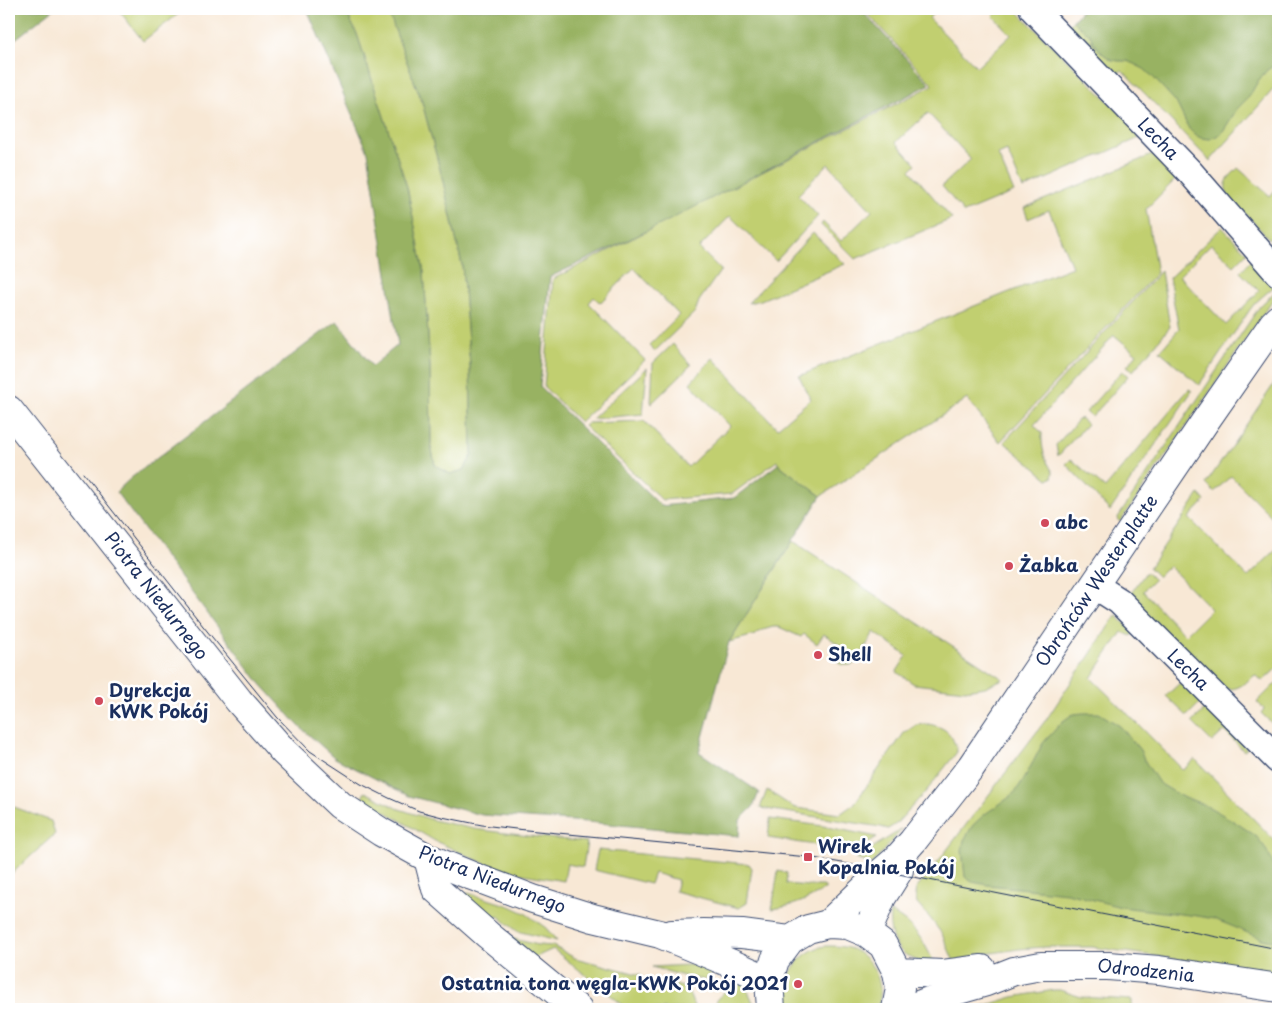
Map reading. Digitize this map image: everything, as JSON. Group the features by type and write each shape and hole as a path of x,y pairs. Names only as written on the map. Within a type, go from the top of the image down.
{"street":[{"name":"Lecha","path":"1033,9 1190,172 1278,273"},
{"name":"Obrońców Westerplatte","path":"828,924 896,860 971,767 1204,423 1278,319"},
{"name":"Piotra Niedurnego","path":"9,410 239,700 284,752 340,805 428,858 533,899 594,918 660,934 769,980"},
{"name":"Lecha","path":"1094,584 1119,602 1278,760"},
{"name":"Obrońców Westerplatte","path":"867,933 882,897 897,874 913,841"},
{"path":"428,858 436,889 488,935 578,1009"},
{"path":"771,1009 769,980 775,960 790,940 808,929 828,924 848,925 867,933 883,945 897,972 900,988 896,1009"},
{"name":"Piotra Niedurnego","path":"660,934 742,934 790,940"},
{"name":"Odrodzenia","path":"908,1009 1014,971 1040,966 1108,966 1159,970 1278,988"},
{"name":"Odrodzenia","path":"897,972 943,974 982,968 1014,971"}],"green space":[{"path":"9,9 54,9 9,44"},
{"path":"118,9 185,9 143,41"},
{"path":"307,9 345,9 357,34 407,187 424,272 430,367 431,445 435,465 450,474 464,470 472,455 470,365 462,265 442,177 422,102 386,9 860,9 930,84 664,223 550,277 540,387 661,506 734,498 778,464 821,496 729,642 699,752 759,792 753,807 740,820 739,836 587,822 482,815 409,796 335,758 299,726 260,683 116,492 131,478 337,321 372,366 398,345 368,152"},
{"path":"345,9 386,9 392,22 422,102 442,177 462,265 470,365 472,455 464,470 450,474 435,465 431,445 430,367 424,272 407,187 357,34"},
{"path":"863,9 938,9 929,18 977,67 1011,35 993,16 1000,9 1015,9 1144,136 1023,189 1007,151 998,155 1014,192 964,213 942,186 971,159 928,113 896,142 916,164 910,170 952,219 855,259 821,225 823,222 841,241 872,211 828,164 798,195 818,216 776,261 730,216 699,248 721,270 699,301 695,312 655,351 649,345 679,315 634,268 600,303 594,297 589,303 645,360 580,422 544,387 553,279 933,85"},
{"path":"1083,9 1278,9 1278,84 1210,161 1122,70 1112,78 1064,31"},
{"path":"1083,9 1278,9 1278,61 1258,81 1249,97 1237,109 1221,134 1210,139 1201,138 1189,129 1176,102 1144,69 1127,61 1112,60 1103,54 1093,43 1090,34 1073,21"},
{"path":"1159,152 1181,174 1146,209 1157,273 1000,442 967,399 821,496 778,464 777,461 732,494 662,500 584,426 588,423 644,421 688,467 730,426 690,383 713,358 777,428 811,399 799,376 1072,267 1049,210 1028,219 1024,208"},
{"path":"1238,168 1270,196 1278,187 1278,248 1229,197 1226,184"},
{"path":"1222,227 1247,253 1234,266 1211,244 1179,276 1226,325 1259,291 1240,272 1253,258 1277,284 1255,303 1199,385 1160,351 1179,329 1169,278"},
{"path":"813,233 845,264 761,300 748,303"},
{"path":"1161,271 1170,327 1133,371 1127,366 1137,354 1114,335 1034,425 1042,433 1044,454 1053,472 1052,478 1048,479 1004,442"},
{"path":"1278,289 1278,292 1120,522 1117,519 1260,306"},
{"path":"673,344 691,365 651,404 653,363"},
{"path":"647,368 643,414 592,419"},
{"path":"1122,371 1128,376 1092,417 1086,412"},
{"path":"1276,381 1278,384 1278,523 1231,476 1214,492 1206,484"},
{"path":"1189,389 1192,391 1110,511 1066,464 1071,459 1105,488"},
{"path":"1080,418 1087,424 1058,456 1056,445"},
{"path":"1199,494 1205,501 1189,518 1248,577 1278,548 1278,667 1263,681 1255,675 1238,687 1226,689 1127,599 1146,572 1154,580 1143,591 1185,635 1211,609 1169,566 1158,577 1149,568"},
{"path":"793,541 1003,679 985,687 965,690 914,684 897,671 907,656 874,632 857,662 848,665 839,663 845,649 824,634 817,644 804,634 801,637 779,627 773,627 755,635 729,642"},
{"path":"1116,615 1134,632 1131,636 1122,632 1091,678 1183,770 1195,759 1278,844 1278,974 1092,947 1019,949 978,955 954,962 942,934 917,904 916,889 1048,717"},
{"path":"1182,681 1202,701 1187,716 1166,696"},
{"path":"1278,681 1278,729 1261,713 1264,709 1257,702"},
{"path":"1208,707 1247,749 1244,751 1224,731 1212,742 1192,722"},
{"path":"1099,713 1120,726 1140,750 1159,783 1184,798 1209,807 1256,836 1264,846 1278,872 1278,942 1262,939 1214,919 1121,907 1067,893 988,885 972,882 965,877 962,850 964,840 973,825 1015,792 1043,743 1063,721 1073,714"},
{"path":"928,724 940,727 948,732 957,752 928,789 896,824 888,829 760,808 767,790 796,808 840,814 854,804 904,733 916,725"},
{"path":"365,792 399,809 433,820 474,829 587,842 583,867 567,864 564,881 499,870 435,841 362,798"},
{"path":"9,805 51,821 55,834 9,876"},
{"path":"770,819 823,826 877,837 855,851 768,838"},
{"path":"902,829 872,864 855,859"},
{"path":"598,850 749,864 752,868 747,903 739,908 675,891 678,880 654,873 650,884 594,870"},
{"path":"778,871 787,873 786,884 823,886 825,889 800,902 772,909"},
{"path":"468,893 510,906 525,913 546,928 557,941 517,931 498,916 490,922 462,895"},
{"path":"890,912 912,928 927,948 935,965 914,959 899,949 891,934"},
{"path":"510,938 538,945 553,946 575,958 641,975 639,985 660,991 663,982 687,988 695,1009 628,1009 553,949 534,958"},
{"path":"826,946 853,949 869,962 880,985 880,1001 877,1009 789,1009 786,993 789,976 793,969 804,956 814,949"},
{"path":"705,964 720,966 704,980 652,967"},
{"path":"738,979 748,991 756,1009 719,1009 716,1000"},
{"path":"1060,990 1081,997 1132,1000 1132,1008 1068,1005 1059,1009 974,1009 1013,997"}],"tram line":[{"path":"83,473 277,717 310,751 361,784 419,811 482,825 808,857 1278,949"}],"place":[{"name":"abc","path":"1045,523"},
{"name":"Żabka","path":"1009,566"},
{"name":"Shell","path":"818,655"},
{"name":"Dyrekcja KWK Pokój","path":"99,701"},
{"name":"Wirek Kopalnia Pokój","path":"808,857"},
{"name":"Ostatnia tona węgla-KWK Pokój 2021","path":"798,984"}]}
